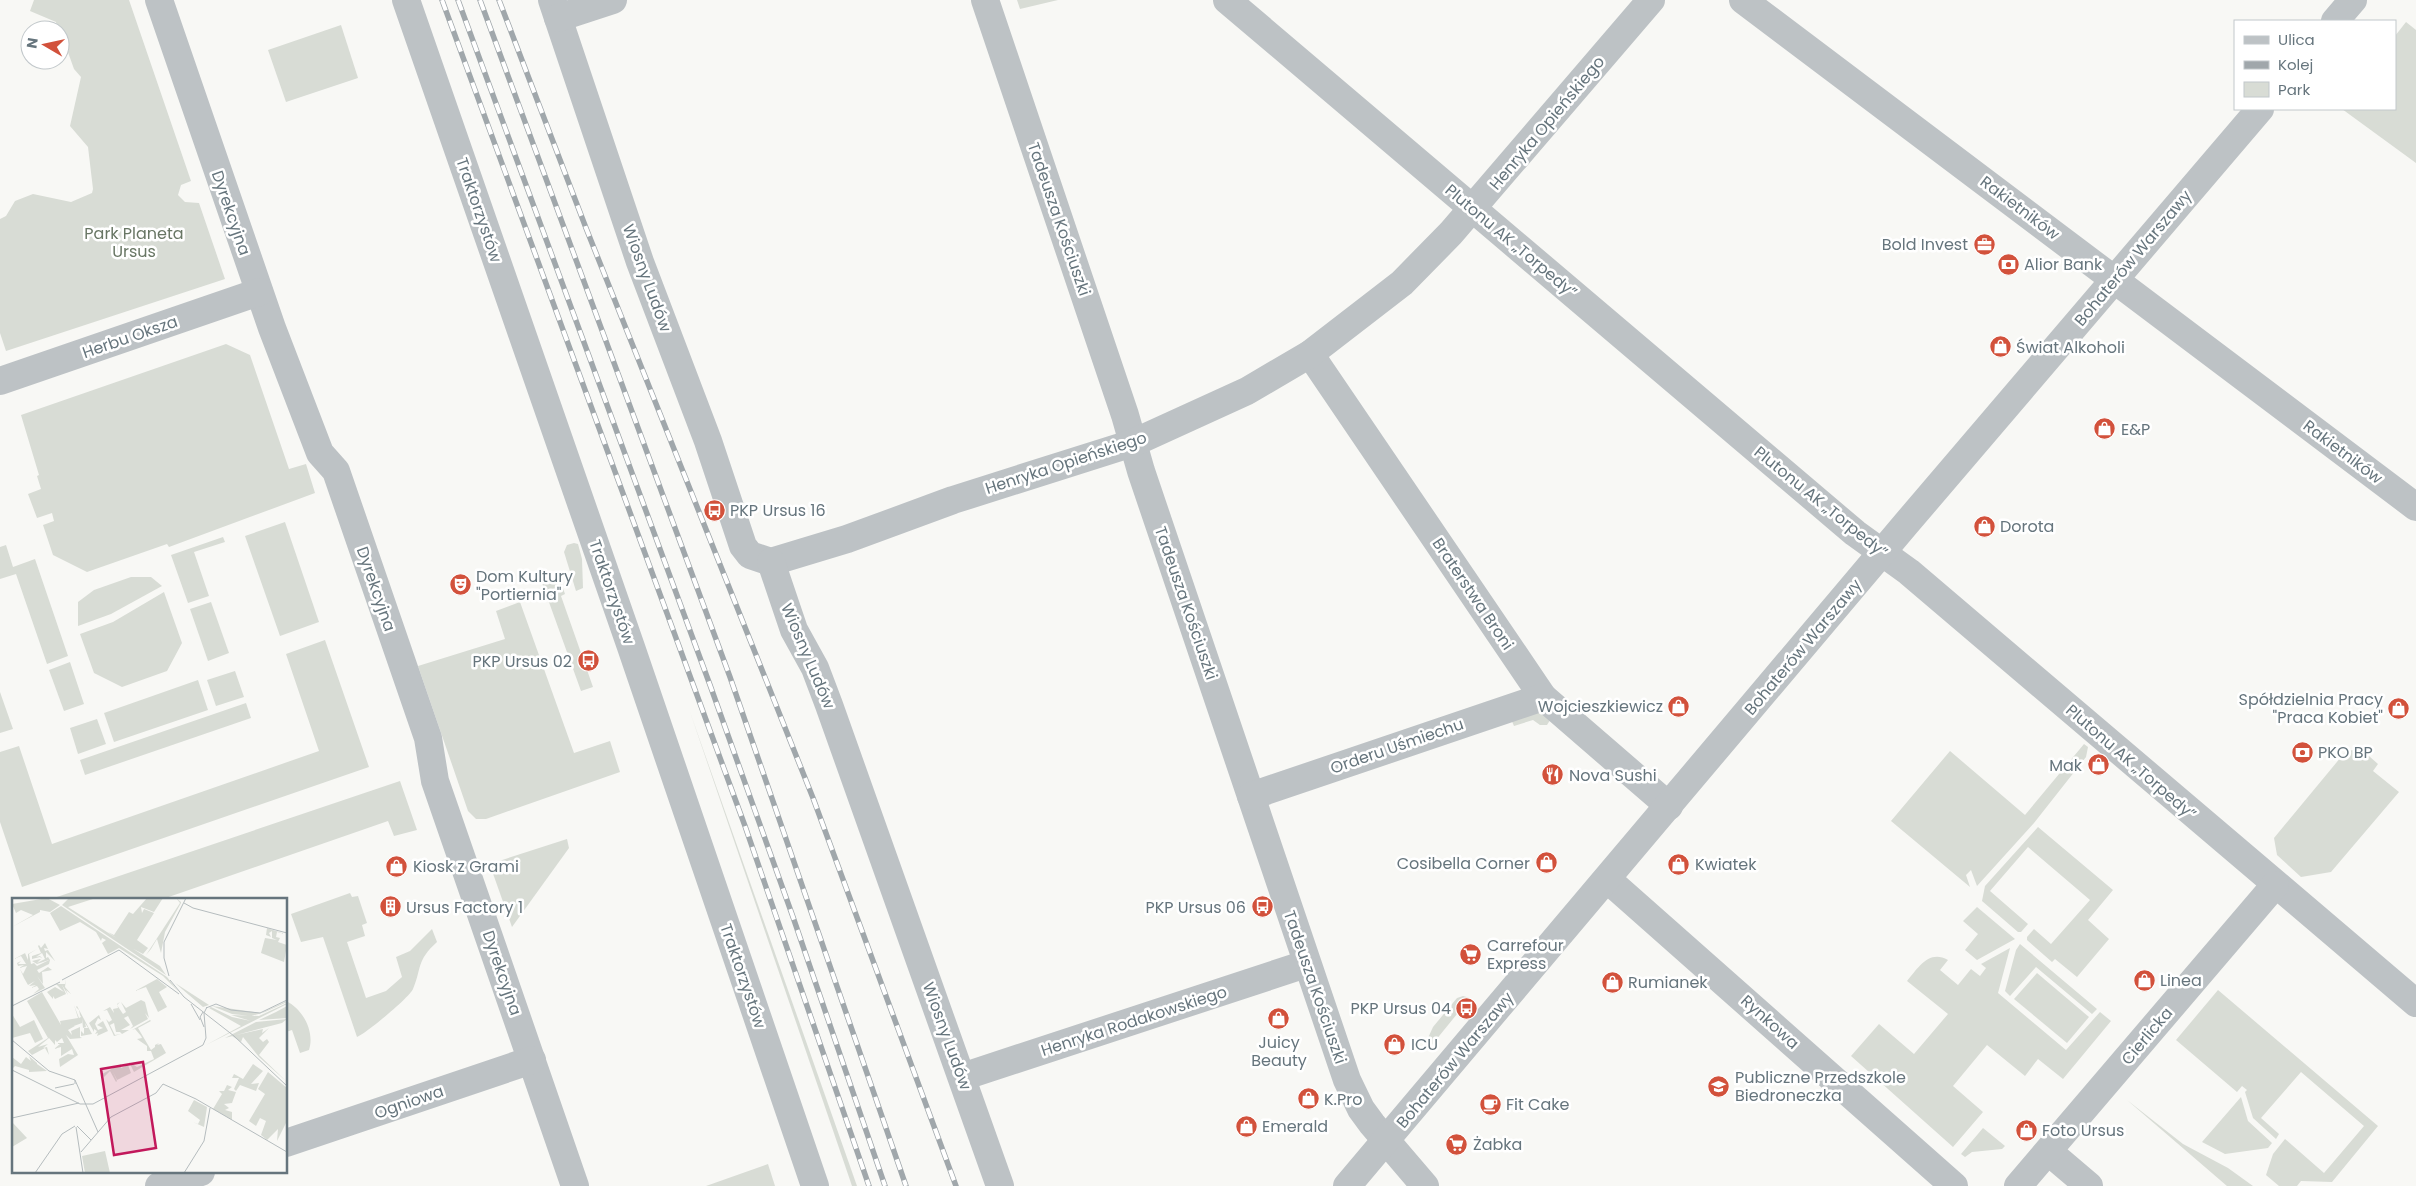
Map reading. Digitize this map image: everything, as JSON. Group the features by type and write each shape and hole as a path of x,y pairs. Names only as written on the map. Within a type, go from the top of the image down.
{"street":[{"name":"Dyrekcyjna","path":"159,0 259,292 320,453 336,471 428,738 435,780 575,1186"},
{"name":"Traktorzystów","path":"406,0 631,647 815,1186"},
{"path":"555,9 613,0"},
{"name":"Tadeusza Kościuszki","path":"985,0 1306,964 1347,1080 1361,1109 1425,1186"},
{"name":"Plutonu AK „Torpedy”","path":"1227,0 1855,533 1909,572 2416,1003"},
{"name":"Henryka Opieńskiego","path":"772,562 847,539 978,492 1133,443 1247,391 1310,354 1402,283 1473,209 1651,0"},
{"name":"Rakietników","path":"1743,0 2416,507"},
{"path":"2336,20 2353,0"},
{"name":"Wiosny Ludów","path":"555,9 640,262 708,441 743,546 750,555 772,562 794,630 815,668 1000,1186"},
{"name":"Bohaterów Warszawy","path":"1347,1186 2259,110"},
{"name":"Herbu Oksza","path":"0,381 259,292"},
{"name":"Braterstwa Broni","path":"1310,354 1543,698 1669,806"},
{"name":"Orderu Uśmiechu","path":"1251,796 1543,698"},
{"name":"Rynkowa","path":"1607,879 1954,1186"},
{"name":"Cierlicka","path":"2018,1186 2275,885"},
{"name":"Henryka Rodakowskiego","path":"962,1077 1306,964"},
{"name":"Ogniowa","path":"288,1143 532,1060"},
{"path":"2049,1152 2089,1186"},
{"path":"159,1186 194,1174"}],"green space":[{"name":"Park Planeta Ursus","path":"34,0 129,0 191,181 181,185 178,195 185,202 199,203 225,279 6,351 0,333 0,219 6,216 15,201 33,194 71,202 92,193 93,189 88,147 70,126 81,77 74,69 70,58 70,20 51,20 30,11"},
{"path":"1017,0 1058,0 1020,9"},
{"path":"2406,22 2416,30 2416,163 2343,110 2396,110 2396,35"},
{"path":"341,25 358,78 286,102 268,50"},
{"path":"226,344 250,355 289,469 306,464 315,493 169,547 167,544 87,572 53,555 43,525 54,521 52,513 37,518 28,494 41,489 37,476 39,475 21,415"},
{"path":"285,522 319,622 280,636 245,536"},
{"path":"223,537 225,542 194,552 209,596 188,603 171,555"},
{"path":"578,544 582,559 583,588 576,591 564,552 567,545"},
{"path":"6,545 13,567 35,559 68,656 47,664 16,574 0,579 0,547"},
{"path":"558,574 565,594 561,596 593,687 581,691 541,580"},
{"path":"131,577 151,577 162,586 111,614 78,626 78,602 94,590"},
{"path":"164,592 182,643 167,671 122,687 94,673 80,634 113,622"},
{"path":"211,602 229,653 208,661 190,609"},
{"path":"520,602 574,753 610,741 620,772 486,819 476,819 468,811 418,666 505,639 496,611"},
{"path":"325,640 369,767 22,887 0,822 0,752 19,746 52,844 319,751 286,654"},
{"path":"70,662 84,704 64,711 49,670"},
{"path":"235,671 244,697 216,706 207,680"},
{"path":"198,680 208,710 114,742 104,713"},
{"path":"0,692 13,729 0,733"},
{"path":"246,703 251,718 85,775 80,760"},
{"path":"1532,707 1552,717 1547,725 1540,725 1533,720 1514,726 1510,717"},
{"path":"690,712 857,1186 852,1186"},
{"path":"97,719 106,744 78,754 70,728"},
{"path":"2084,744 2088,747 2086,757 2034,823 1977,886 1971,870 1966,875 1970,887 1891,821 1950,751 2025,815"},
{"path":"2361,749 2378,764 2373,771 2399,792 2331,872 2301,877 2277,855 2274,838 2346,751"},
{"path":"400,781 417,830 394,836 388,821 166,898 54,898"},
{"path":"2038,827 2113,890 2088,920 2109,939 2077,977 2055,959 2052,962 2027,940 2027,937 2034,929 2051,944 2090,900 2028,847 1990,891 2028,924 2021,932 2018,932 1982,901 1985,886"},
{"path":"567,839 569,848 512,927 491,868 496,862"},
{"path":"350,893 352,897 358,896 367,923 362,925 365,936 347,942 366,998 386,991 402,977 396,957 410,951 432,929 437,942 426,954 410,994 369,1030 357,1037 323,937 301,942 291,914"},
{"path":"1977,907 2015,939 1977,960 1965,950 1978,934 1963,921"},
{"path":"2020,944 2097,1009 2092,1014 2036,967 2010,996 2005,991 2016,950"},
{"path":"2010,948 1998,993 2066,1050 2100,1012 2111,1021 2063,1079 2038,1059 2025,1076 1987,1045 1953,1086 1983,1112 1953,1147 1851,1056 1879,1024 1914,1054 1948,1014 1907,981 1930,958 1941,957 1948,960 1940,970 1958,985 1971,969 1980,976 1986,968 1981,964"},
{"path":"2037,973 2089,1017 2067,1043 2014,999"},
{"path":"2218,990 2378,1126 2332,1182 2301,1181 2297,1186 2279,1186 2266,1175 2273,1154 2285,1139 2324,1173 2364,1126 2301,1072 2261,1118 2279,1134 2276,1139 2253,1118 2245,1092 2247,1090 2242,1086 2237,1092 2176,1040"},
{"path":"1463,996 1470,998 1431,1046 1428,1038 1433,1027 1457,998"},
{"path":"288,1002 298,1010 306,1022 310,1036 309,1050 300,1053 292,1030 288,1031"},
{"path":"2241,1097 2248,1121 2272,1143 2268,1148 2225,1154 2202,1142"},
{"path":"2127,1100 2183,1144 2228,1168 2253,1186 2227,1186"},
{"path":"1983,1128 2005,1146 2002,1149 1972,1152 1965,1157 1961,1154"},
{"path":"768,1164 775,1186 706,1186"}],"railway":[{"path":"442,0 745,826 869,1186"},
{"path":"458,0 710,685 793,917 885,1186"},
{"path":"480,0 730,677 906,1186"},
{"path":"499,0 586,228 813,798 956,1186"}],"place":[{"name":"Bold Invest","path":"1984,244"},
{"name":"Alior Bank","path":"2008,264"},
{"name":"Świat Alkoholi","path":"2000,347"},
{"name":"E&P","path":"2105,429"},
{"name":"PKP Ursus 16","path":"714,510"},
{"name":"Dorota","path":"1984,526"},
{"name":"Dom Kultury \"Portiernia\"","path":"460,585"},
{"name":"PKP Ursus 02","path":"588,661"},
{"name":"Wojcieszkiewicz","path":"1679,706"},
{"name":"Spółdzielnia Pracy \"Praca Kobiet\"","path":"2399,708"},
{"name":"PKO BP","path":"2302,752"},
{"name":"Mak","path":"2098,765"},
{"name":"Nova Sushi","path":"1553,775"},
{"name":"Cosibella Corner","path":"1546,863"},
{"name":"Kwiatek","path":"1679,864"},
{"name":"Kiosk z Grami","path":"397,866"},
{"name":"Ursus Factory 1","path":"390,907"},
{"name":"PKP Ursus 06","path":"1262,907"},
{"name":"Carrefour Express","path":"1471,954"},
{"name":"Linea","path":"2144,980"},
{"name":"Rumianek","path":"1612,982"},
{"name":"PKP Ursus 04","path":"1467,1008"},
{"name":"Juicy Beauty","path":"1279,1018"},
{"name":"ICU","path":"1395,1044"},
{"name":"Publiczne Przedszkole Biedroneczka","path":"1719,1086"},
{"name":"K.Pro","path":"1308,1099"},
{"name":"Fit Cake","path":"1490,1104"},
{"name":"Emerald","path":"1246,1126"},
{"name":"Foto Ursus","path":"2026,1130"},
{"name":"Żabka","path":"1457,1144"}]}
